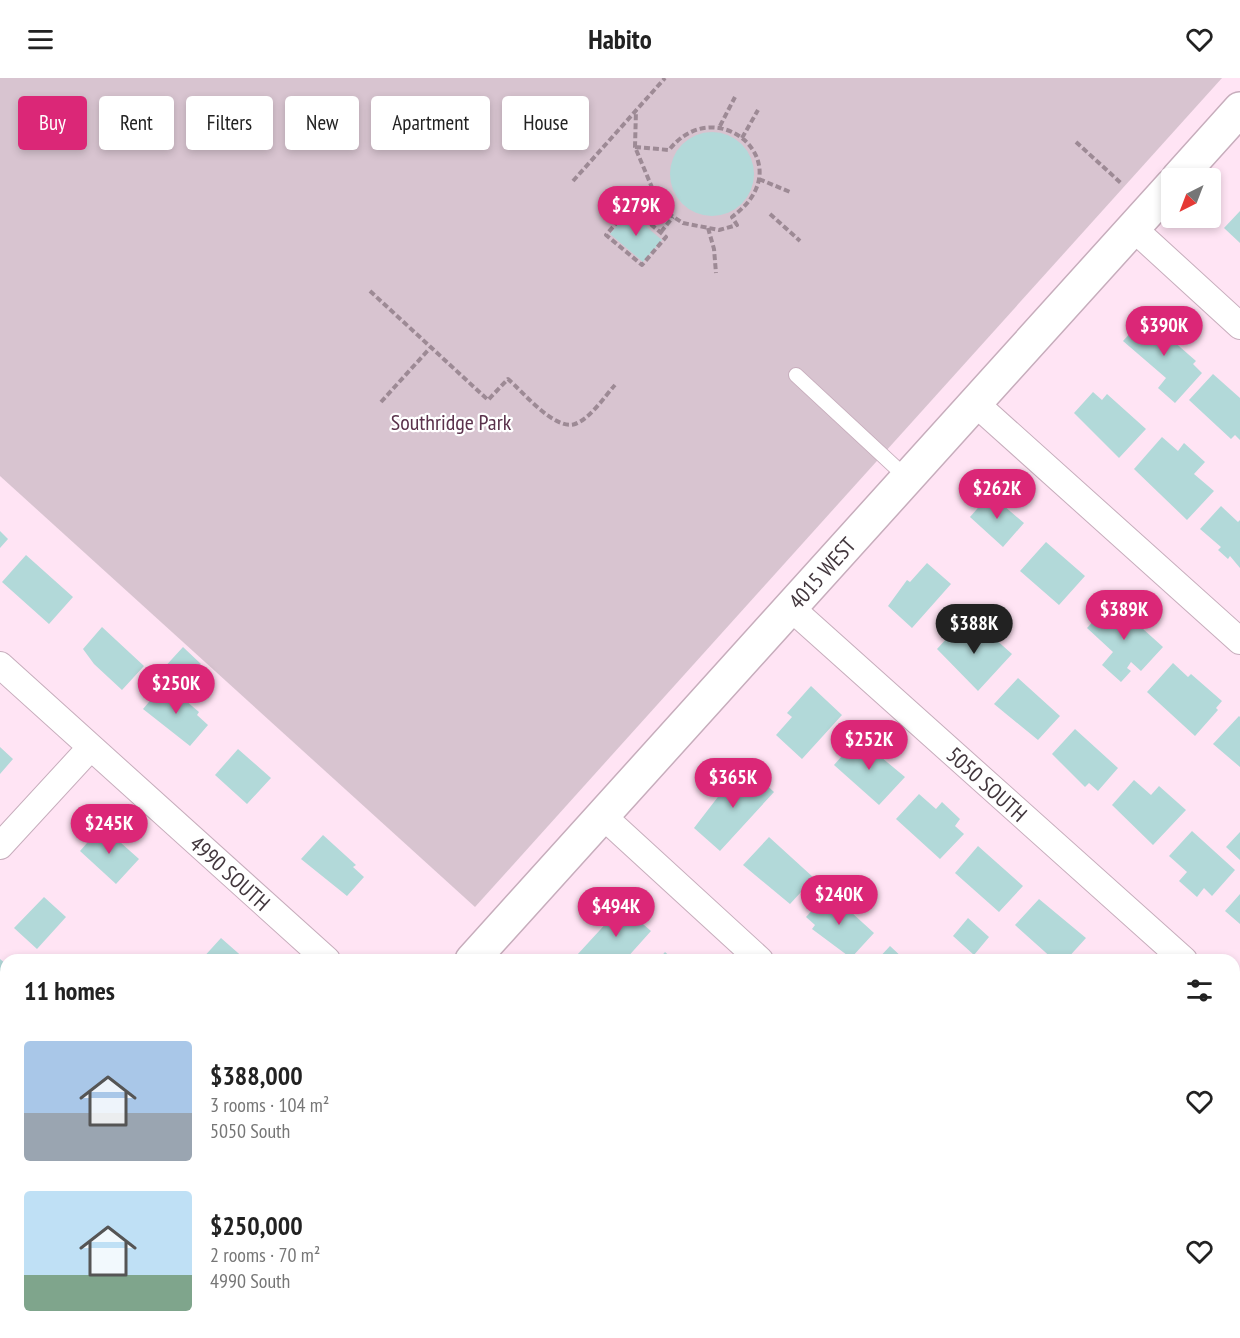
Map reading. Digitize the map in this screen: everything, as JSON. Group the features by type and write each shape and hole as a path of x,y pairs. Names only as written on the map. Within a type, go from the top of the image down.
{"street":[{"path":"1187,168 1240,109"},
{"name":"4015 WEST","path":"478,954 604,817 1161,197"},
{"path":"1134,228 1240,326"},
{"path":"975,403 1240,641"},
{"name":"5050 SOUTH","path":"791,608 1177,954"},
{"name":"4990 SOUTH","path":"0,665 320,954"},
{"path":"0,846 91,747"},
{"path":"604,817 753,954"}],"lane":[{"path":"796,375 907,478"}],"path":[{"path":"573,182 665,78"},
{"path":"720,126 735,97"},
{"path":"635,147 669,150 679,138 698,128 720,126 742,138 757,159 759,178 748,202 732,217 737,225 719,230 683,223 661,208 635,147 636,110"},
{"path":"742,138 758,110"},
{"path":"1076,142 1122,184"},
{"path":"759,178 790,192"},
{"path":"630,207 666,237 642,265 606,235 630,207 655,196"},
{"path":"770,214 800,241"},
{"path":"661,232 673,217"},
{"path":"708,228 714,249 716,273"},
{"path":"369,291 488,400 508,379 555,422 565,426 577,424 587,416 615,385"},
{"path":"381,402 431,347"}],"green space":[{"name":"Southridge Park","path":"0,78 1222,78 475,907 0,476"}],"building":[{"path":"712,132 728,135 742,144 751,158 754,174 751,190 742,204 728,213 712,216 696,213 682,204 673,190 670,174 673,158 682,144 696,135"},
{"path":"1240,211 1240,243 1224,228"},
{"path":"629,212 662,240 643,262 610,234"},
{"path":"1148,314 1167,330 1164,333 1196,361 1193,364 1202,373 1175,403 1158,388 1166,378 1123,341"},
{"path":"1213,374 1240,398 1240,440 1235,435 1231,439 1189,400"},
{"path":"1093,392 1102,400 1107,394 1146,429 1119,458 1074,413"},
{"path":"1162,437 1178,451 1184,443 1205,462 1194,474 1214,491 1187,520 1134,469"},
{"path":"990,494 1024,523 1003,547 970,517"},
{"path":"1221,506 1238,522 1240,520 1240,568 1230,556 1228,559 1218,550 1221,547 1200,529"},
{"path":"0,531 8,539 0,548"},
{"path":"1046,542 1085,576 1059,605 1020,571"},
{"path":"26,555 73,597 49,624 2,582"},
{"path":"927,563 951,584 912,628 888,606 907,580 910,582"},
{"path":"1112,601 1163,647 1141,671 1131,662 1127,668 1131,671 1121,682 1102,665 1113,652 1087,628"},
{"path":"959,625 975,639 984,629 1012,654 978,691 937,649"},
{"path":"102,627 144,666 122,690 94,664 83,649"},
{"path":"183,647 201,664 192,674 182,665 170,678 161,671"},
{"path":"1173,663 1188,677 1191,674 1222,701 1216,708 1218,710 1195,736 1147,692"},
{"path":"1018,678 1060,716 1038,740 994,704"},
{"path":"165,683 199,712 197,715 208,725 190,746 143,709"},
{"path":"811,686 842,715 802,759 776,735 792,717 787,713"},
{"path":"1240,717 1240,767 1213,744"},
{"path":"1075,729 1118,768 1098,791 1089,783 1085,787 1052,754"},
{"path":"858,738 905,777 879,805 834,765"},
{"path":"0,747 13,759 0,774"},
{"path":"238,749 271,778 247,804 215,775"},
{"path":"748,768 774,792 720,851 694,828 724,789 727,791"},
{"path":"1134,780 1151,795 1159,786 1186,810 1153,845 1112,805"},
{"path":"919,794 936,809 942,802 960,819 955,826 964,834 940,859 896,819"},
{"path":"102,826 139,859 116,884 80,851"},
{"path":"1192,831 1235,870 1212,896 1204,888 1197,897 1179,881 1187,872 1169,856"},
{"path":"1240,832 1240,860 1226,847"},
{"path":"323,835 356,865 353,867 364,877 347,896 301,859"},
{"path":"769,837 814,878 790,904 743,865"},
{"path":"978,846 1023,886 999,912 955,873"},
{"path":"829,892 874,933 855,954 846,954 812,929 815,925 806,917"},
{"path":"1240,894 1240,924 1225,911"},
{"path":"44,897 66,917 37,949 14,928"},
{"path":"1039,899 1086,938 1071,954 1047,954 1015,925"},
{"path":"622,906 651,931 630,954 578,954"},
{"path":"968,918 989,937 973,954 953,936"},
{"path":"221,938 239,954 206,954"},
{"path":"890,946 899,954 883,954"}]}
